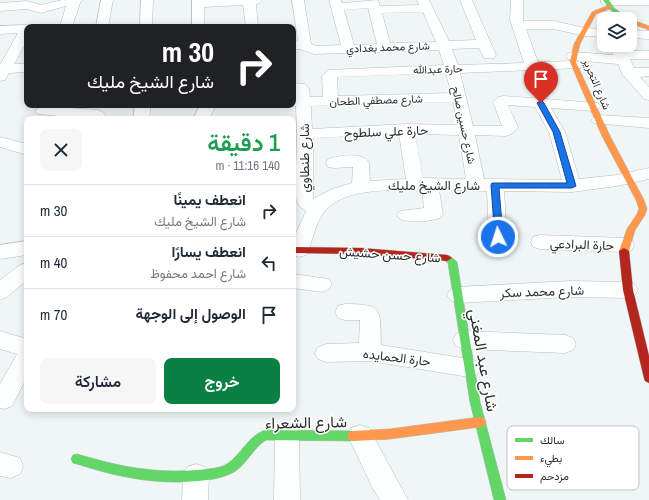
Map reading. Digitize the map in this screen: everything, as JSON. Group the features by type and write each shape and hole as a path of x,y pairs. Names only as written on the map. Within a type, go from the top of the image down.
{"street":[{"path":"7,5 27,5 38,9 56,3 75,0 67,24"},
{"path":"103,24 107,0"},
{"path":"146,24 147,0"},
{"path":"249,0 252,24"},
{"path":"198,24 198,2 256,0"},
{"path":"298,0 299,46"},
{"path":"466,0 494,67"},
{"path":"608,3 649,1"},
{"path":"348,48 336,3 373,5 425,4"},
{"path":"608,3 615,12"},
{"name":"شارع التحرير","path":"608,3 597,11 587,26 576,46 574,61 596,113 628,179 640,200 645,216"},
{"name":"شارع حسين صالح","path":"425,4 435,19 453,68 476,185"},
{"path":"373,5 384,47"},
{"path":"30,24 38,9"},
{"path":"517,12 557,26 587,26 597,30"},
{"path":"517,12 532,66"},
{"path":"637,24 649,28"},
{"path":"0,30 24,30"},
{"path":"637,34 649,35"},
{"path":"2,72 19,52 24,38"},
{"name":"شارع محمد بغدادي","path":"299,46 311,50 445,44 484,44"},
{"path":"0,49 19,52"},
{"path":"623,58 649,55"},
{"path":"623,58 649,72"},
{"path":"623,58 647,92"},
{"name":"حارة عبدالله","path":"331,101 329,76 331,74 532,66 574,61 623,58"},
{"path":"2,72 24,68"},
{"path":"296,88 302,89 298,102"},
{"name":"شارع مصطفي الطحان","path":"298,102 458,97"},
{"name":"حارة علي سلطوح","path":"301,130 361,139 406,129 466,129 502,131 509,129 510,127 500,104 501,101 541,103"},
{"name":"شارع طنطاوي","path":"298,102 301,130 299,164 305,202 315,210"},
{"path":"541,103 649,123"},
{"path":"541,103 557,132 572,186"},
{"path":"43,112 98,113"},
{"path":"406,129 422,184 434,214 406,215"},
{"path":"0,142 24,144"},
{"path":"334,162 358,161 361,163 361,188"},
{"name":"شارع الشيخ مليك","path":"296,250 315,210 328,198 361,188 422,184 572,186 613,182 649,173"},
{"path":"495,185 498,237"},
{"path":"645,216 631,229 625,245 624,255 628,290 649,378"},
{"name":"حارة البرادعي","path":"540,242 625,245"},
{"path":"0,252 24,248"},
{"name":"شارع حسن حشيش","path":"296,250 361,251 444,257 450,259 452,262 457,295"},
{"path":"0,292 24,272"},
{"path":"296,281 322,284"},
{"name":"شارع محمد سكر","path":"457,295 603,288 628,290"},
{"name":"شارع عبد المغني","path":"457,295 469,368 480,422 500,500"},
{"path":"345,312 366,312 370,315 370,352"},
{"path":"0,340 24,347"},
{"path":"464,340 565,344"},
{"name":"حارة الحمايده","path":"326,353 370,352 469,368"},
{"path":"4,399 24,362"},
{"name":"شارع الشعراء","path":"77,460 134,475 171,478 196,488 221,472 232,467 241,459 252,442 258,437 265,435 360,436 390,434 480,422"},
{"path":"287,435 287,500"},
{"path":"360,436 381,478 395,500"}],"traffic: fast":[{"path":"606,0 612,9 616,12"},
{"path":"447,258 452,262 475,402 500,500"},
{"path":"77,459 123,472 153,476 184,477 215,473 230,468 240,460 255,442 265,435 353,436"}],"traffic: slow":[{"path":"610,7 594,13 577,44 573,62 606,136 640,200 643,209 641,215 631,229 624,251"},
{"path":"637,24 649,28"},
{"path":"353,436 390,434 480,422"}],"traffic: jam":[{"path":"296,250 361,251 447,258"},
{"path":"624,251 628,290 649,378"}],"route":[{"path":"498,237 495,185 572,186 563,149 557,132 541,103"}]}
